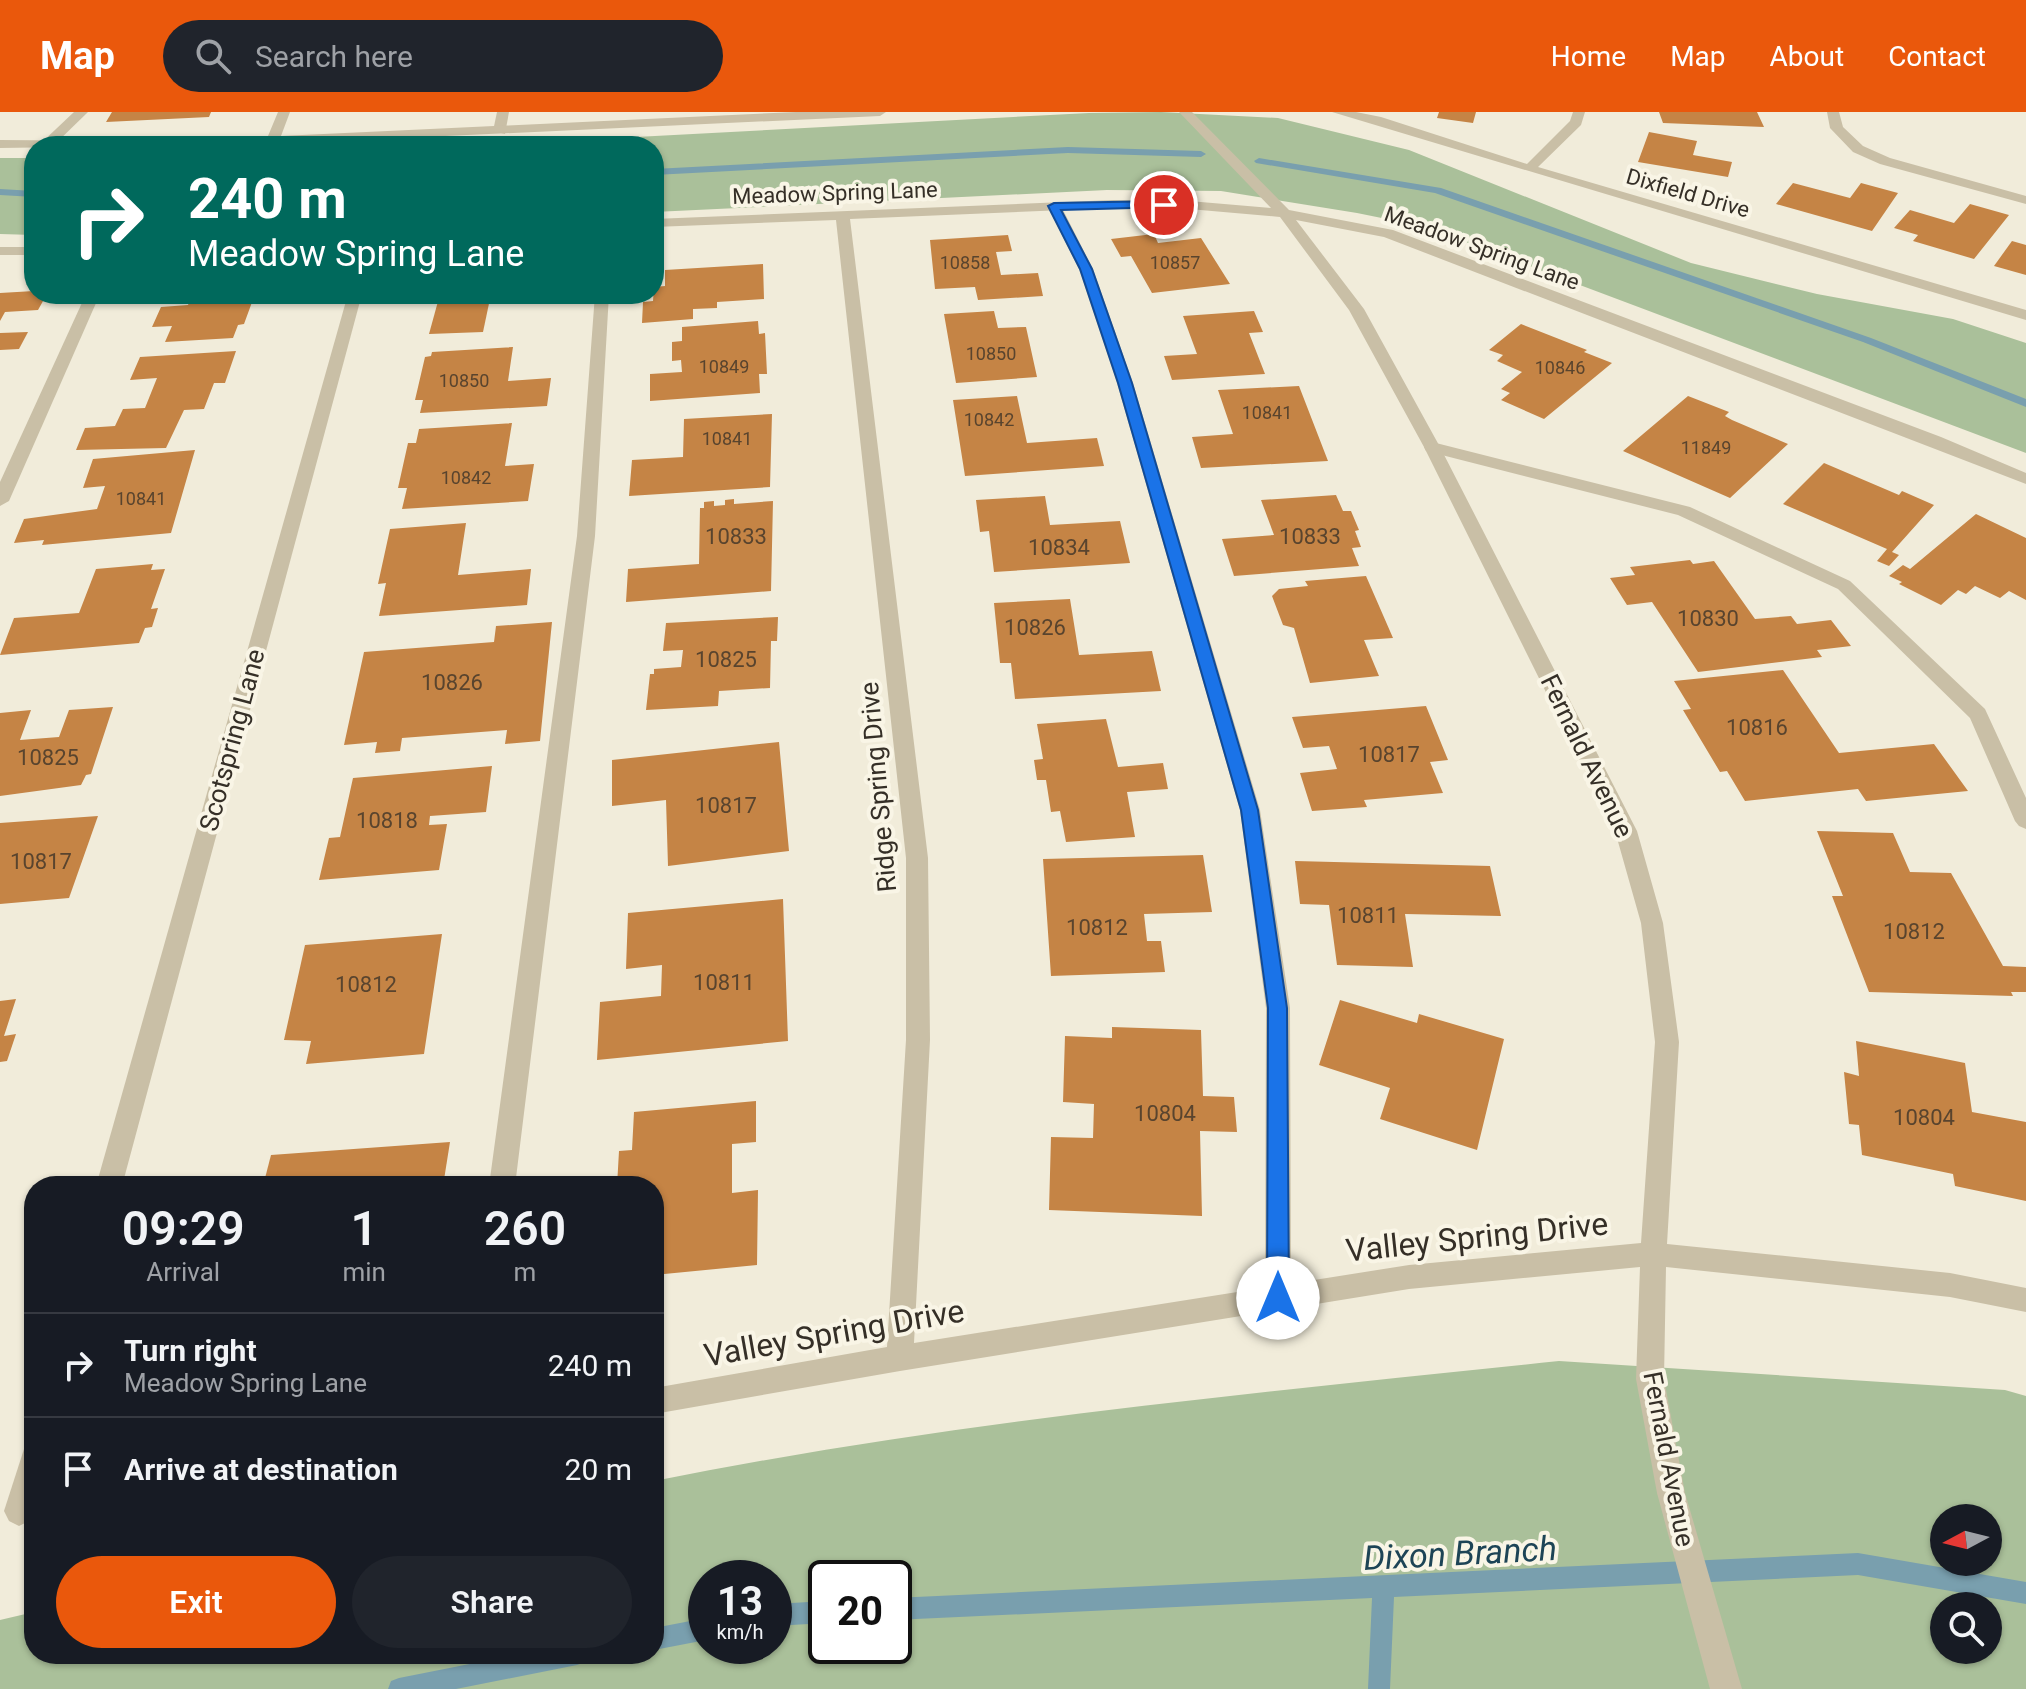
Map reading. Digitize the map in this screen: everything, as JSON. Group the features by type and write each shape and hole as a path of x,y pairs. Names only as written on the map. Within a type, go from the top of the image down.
{"street":[{"path":"56,136 82,112"},
{"path":"275,136 284,112"},
{"path":"500,131 503,112"},
{"path":"374,136 500,131 714,116 880,112"},
{"name":"Fernald Avenue","path":"1185,112 1284,213 1356,309 1432,447 1626,831 1652,923 1667,1042 1653,1254 1650,1379 1671,1493 1726,1689"},
{"name":"Dixfield Drive","path":"1338,112 1374,116 1529,169 2026,315"},
{"path":"1529,169 1576,122 1579,112"},
{"path":"1833,112 1837,128 1858,149 1885,161 2026,200"},
{"path":"0,144 24,145"},
{"name":"Meadow Spring Lane","path":"664,223 1054,206 1189,205 1284,213 1388,233 1935,441 2026,479"},
{"path":"1054,206 1086,269 1125,383 1250,810 1278,1008 1278,1298"},
{"name":"Ridge Spring Drive","path":"842,214 917,858 918,1040 900,1358"},
{"path":"0,251 24,251"},
{"path":"0,501 89,304"},
{"name":"Scotspring Lane","path":"112,1176 352,304"},
{"path":"503,1176 586,536 601,304"},
{"path":"1432,447 1684,511 1844,585 1978,714 2026,821"},
{"name":"Valley Spring Drive","path":"664,1399 900,1358 1409,1277 1653,1254 1950,1285 2026,1300"},
{"path":"18,1513 24,1493"}],"green space":[{"path":"1161,112 1278,118 1409,150 1691,263 1817,294 1953,319 2026,343 2026,453 1426,227 1357,213 1221,191 1107,190 664,212 664,136 655,136 1089,113"},
{"path":"0,158 24,158 24,235 0,234"},
{"path":"1559,1361 2005,1390 2026,1396 2026,1689 0,1689 0,1620 24,1614 24,1664 664,1664 664,1479 879,1441 1105,1410"}],"building":[{"path":"112,112 211,112 209,117 106,122"},
{"path":"1439,112 1476,112 1473,123 1437,118"},
{"path":"1659,112 1757,112 1764,127 1663,123"},
{"path":"1649,132 1697,141 1693,155 1732,162 1728,177 1638,162"},
{"path":"1793,183 1850,198 1861,183 1898,193 1872,231 1776,204"},
{"path":"1970,204 2009,215 1974,259 1913,241 1918,235 1894,228 1910,210 1954,223"},
{"path":"1154,234 1158,243 1201,238 1230,284 1152,293 1131,256 1121,257 1111,239"},
{"path":"1008,235 1012,251 996,252 1001,275 1038,273 1043,296 978,300 975,287 935,289 930,240"},
{"path":"2012,241 2026,245 2026,275 1994,266"},
{"path":"763,264 764,299 717,302 717,308 693,309 693,319 642,323 643,304 664,304 665,270"},
{"path":"24,292 24,304 41,304 38,310 5,312 0,321 0,293"},
{"path":"251,304 244,324 238,325 233,338 165,342 172,326 152,327 161,307"},
{"path":"437,304 489,304 483,332 429,334"},
{"path":"994,311 998,328 1026,327 1037,377 956,383 944,314"},
{"path":"1254,311 1263,332 1249,333 1265,374 1172,380 1164,356 1197,354 1183,316"},
{"path":"758,321 759,334 765,333 767,374 759,374 760,393 650,401 650,374 682,372 681,360 672,361 672,342 682,341 682,327"},
{"path":"1521,324 1612,363 1544,419 1501,400 1510,393 1501,389 1522,372 1497,361 1503,355 1489,350"},
{"path":"28,332 19,349 0,350 0,333"},
{"path":"513,347 508,381 551,378 547,406 420,413 423,400 415,400 425,357 431,356 432,352"},
{"path":"236,351 225,383 214,383 204,409 184,410 166,448 76,450 85,428 115,426 123,409 145,408 157,378 130,380 140,357"},
{"path":"1299,386 1328,461 1201,468 1192,437 1233,434 1218,390"},
{"path":"1017,396 1027,443 1097,438 1104,466 965,476 953,400"},
{"path":"1688,396 1729,412 1725,416 1788,444 1730,498 1623,451"},
{"path":"772,414 770,487 629,496 632,460 683,457 684,419"},
{"path":"512,423 505,466 534,464 528,501 402,509 407,488 398,488 408,443 416,443 419,429"},
{"path":"195,450 171,533 42,545 44,540 14,543 24,519 97,509 105,486 83,488 93,459"},
{"path":"1824,463 1899,495 1902,491 1934,505 1892,552 1899,555 1889,566 1877,561 1887,549 1783,504"},
{"path":"1336,495 1343,511 1351,511 1359,530 1355,531 1361,547 1352,548 1359,566 1234,576 1222,539 1274,535 1261,500"},
{"path":"1045,496 1050,525 1120,521 1130,563 994,572 989,531 980,532 976,500"},
{"path":"734,499 734,504 773,501 771,591 626,602 628,569 699,564 700,508 704,508 704,502 714,501 714,506 725,505 725,500"},
{"path":"1976,514 2026,538 2026,600 2009,591 2000,598 1975,586 1966,594 1958,590 1941,605 1889,576 1903,565 1910,569"},
{"path":"466,523 458,575 531,569 527,605 379,616 386,583 378,584 390,529"},
{"path":"1690,560 1693,564 1714,561 1755,619 1791,616 1797,624 1831,620 1851,646 1817,650 1822,657 1698,672 1652,602 1627,605 1610,578 1635,575 1630,567"},
{"path":"153,564 151,570 165,569 151,609 158,608 152,627 145,628 139,643 0,655 14,618 79,613 96,569"},
{"path":"1366,576 1393,638 1364,640 1379,676 1310,683 1294,628 1283,625 1272,596 1279,589 1308,586 1305,581"},
{"path":"1070,599 1079,655 1152,651 1161,691 1015,699 1011,663 1000,663 994,603"},
{"path":"778,617 777,641 771,641 770,688 719,691 718,706 646,710 650,674 654,674 654,669 681,667 683,650 663,651 666,623"},
{"path":"552,622 540,741 505,744 507,730 402,738 400,751 375,753 377,742 344,745 364,652 494,642 496,626"},
{"path":"1783,670 1839,753 1934,744 1968,791 1866,801 1858,789 1745,801 1727,771 1720,772 1683,710 1691,709 1674,681"},
{"path":"1426,706 1448,760 1430,762 1443,793 1364,800 1367,807 1312,811 1300,773 1337,769 1329,746 1303,748 1292,717"},
{"path":"113,707 91,774 86,775 81,785 0,796 0,713 31,710 20,740 59,737 69,710"},
{"path":"1106,719 1118,767 1163,763 1168,789 1127,792 1135,837 1066,842 1060,811 1051,812 1046,780 1037,780 1034,760 1043,759 1037,724"},
{"path":"779,742 789,851 668,866 666,800 612,806 612,760"},
{"path":"492,766 486,812 430,816 429,825 447,824 439,870 319,880 329,838 340,837 353,778"},
{"path":"98,816 69,898 0,904 0,823"},
{"path":"1817,831 1893,833 1910,872 1951,873 2003,966 2026,967 2026,992 2011,992 2013,996 1869,992 1832,896 1843,896"},
{"path":"1203,855 1212,912 1144,914 1147,941 1161,941 1165,972 1051,976 1043,859"},
{"path":"1295,861 1490,866 1501,916 1405,914 1413,967 1337,965 1329,905 1300,904"},
{"path":"783,899 788,1041 597,1060 600,1002 661,996 662,965 626,969 628,913"},
{"path":"442,934 424,1054 306,1064 311,1041 284,1040 305,945"},
{"path":"16,999 4,1036 16,1034 7,1061 0,1062 0,1001"},
{"path":"1340,1000 1417,1023 1419,1014 1504,1039 1477,1150 1380,1119 1390,1088 1319,1065"},
{"path":"1112,1027 1201,1030 1203,1096 1234,1097 1237,1132 1200,1131 1202,1216 1049,1210 1051,1137 1093,1138 1094,1104 1063,1102 1065,1036 1112,1038"},
{"path":"1856,1041 1965,1063 1972,1112 2026,1122 2026,1201 1955,1186 1953,1174 1862,1155 1859,1125 1849,1124 1844,1072 1859,1076"},
{"path":"756,1101 756,1142 732,1144 732,1193 758,1190 757,1265 664,1274 664,1176 618,1176 619,1151 632,1150 634,1112"},
{"path":"450,1142 445,1176 266,1176 271,1155"}],"waterway":[{"path":"664,171 1068,150 1201,154"},
{"path":"1259,161 1437,190 1867,340 2026,403"},
{"path":"0,192 24,193"},
{"name":"Dixon Branch","path":"1384,1586 1858,1564 2026,1593"},
{"name":"Dixon Branch","path":"912,1608 1384,1586"},
{"path":"1379,1689 1384,1586"},
{"name":"Dixon Branch","path":"792,1614 808,1613"},
{"name":"Dixon Branch","path":"664,1637 688,1632"},
{"name":"Dixon Branch","path":"399,1689 526,1664"}],"route":[{"path":"1164,205 1054,206 1086,269 1125,383 1250,810 1278,1008 1278,1298"}]}
